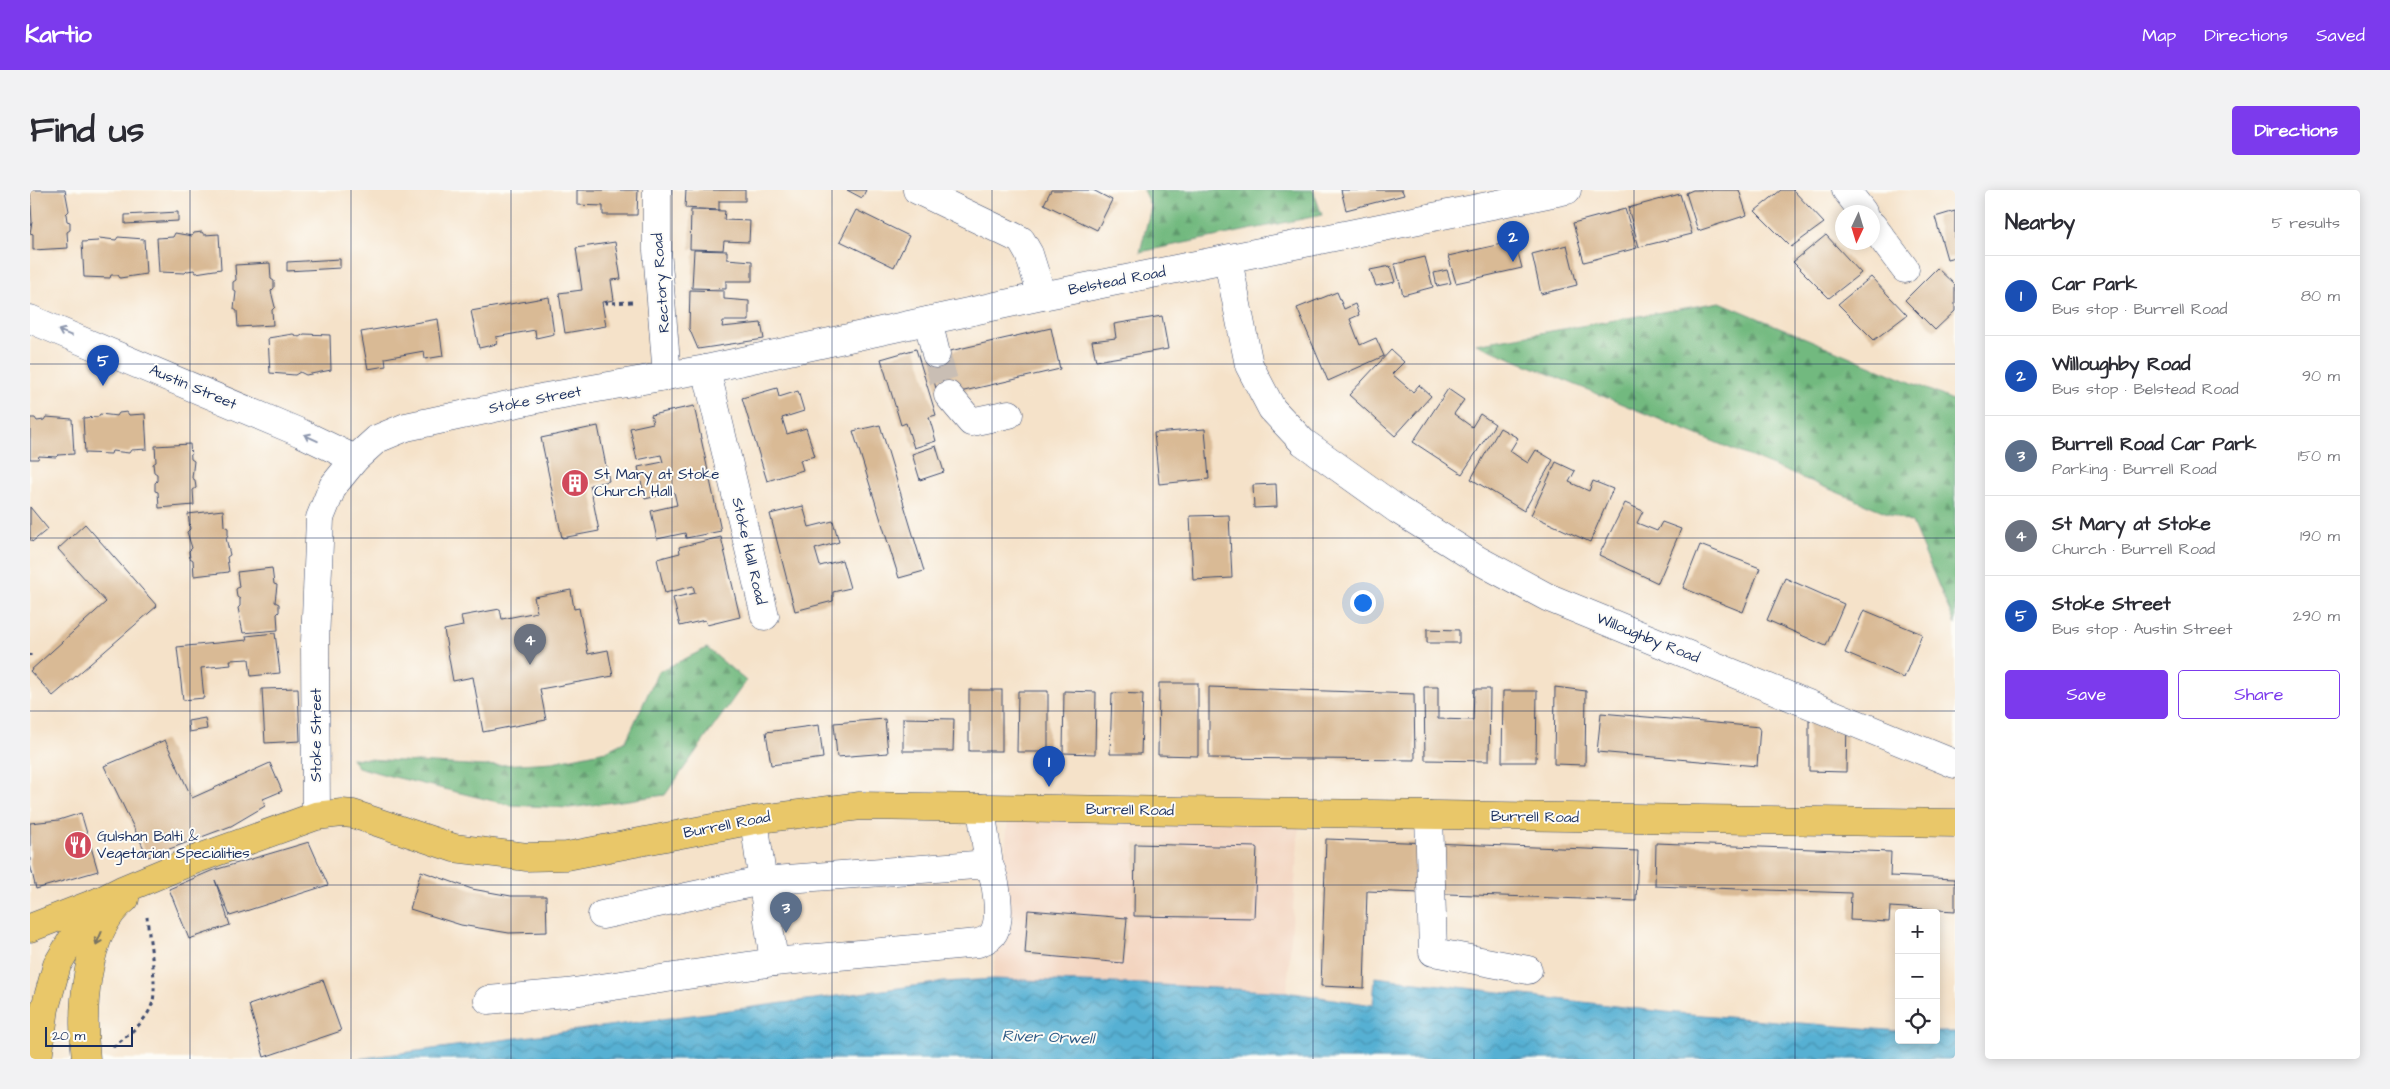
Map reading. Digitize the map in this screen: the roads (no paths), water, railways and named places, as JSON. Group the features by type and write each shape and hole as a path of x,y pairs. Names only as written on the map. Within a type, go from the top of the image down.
{"main road":[{"name":"Burrell Road","path":"316,816 342,813 353,814 454,848 527,857 567,856 754,820 860,806 1955,823"},
{"path":"31,924 100,902 194,860 316,816"},
{"path":"98,1054 83,1031 88,974 97,942 106,922 120,902 154,877"},
{"path":"38,1059 37,1001 74,936 100,902"},
{"path":"37,1001 82,1059"}],"street":[{"name":"Rectory Road","path":"657,190 657,250 667,376"},
{"path":"916,190 1020,240 1028,254 1042,296"},
{"name":"Belstead Road","path":"667,376 1042,296 1228,260 1567,190"},
{"path":"1846,190 1858,205"},
{"path":"1880,236 1905,269"},
{"name":"Willoughby Road","path":"1228,260 1249,365 1272,409 1303,442 1398,510 1478,560 1547,597 1955,764"},
{"name":"Austin Street","path":"30,319 301,433 355,458"},
{"path":"928,320 936,354"},
{"name":"Stoke Hall Road","path":"706,369 765,616"},
{"name":"Stoke Street","path":"316,816 315,642 320,518 332,486 355,458 376,439 406,427 546,397 667,376"},
{"path":"948,395 971,422 1009,414"},
{"path":"488,1000 567,993 774,962 978,943 986,940 995,931 997,910 994,875 988,865 981,808"},
{"path":"1429,815 1433,952 1528,970"},
{"path":"754,820 761,881 774,962"},
{"path":"602,915 761,881 988,865"}],"water":[{"name":"River Orwell","path":"1375,977 1665,1012 1895,1031 1895,1044 1940,1044 1940,1032 1955,1032 1955,1059 356,1059 944,982 993,979 1143,984 1287,992 1373,1005"}],"tunnel":[{"path":"936,354 948,395"}],"place":[{"name":"Willoughby Road","path":"1513,262"},
{"name":"Stoke Street","path":"103,386"},
{"name":"St Mary at Stoke Church Hall","path":"575,483"},
{"name":"St Mary at Stoke","path":"530,665"},
{"name":"Car Park","path":"1049,787"},
{"name":"Gulshan Balti & Vegetarian Specialities","path":"78,845"},
{"name":"Burrell Road Car Park","path":"786,933"}]}
